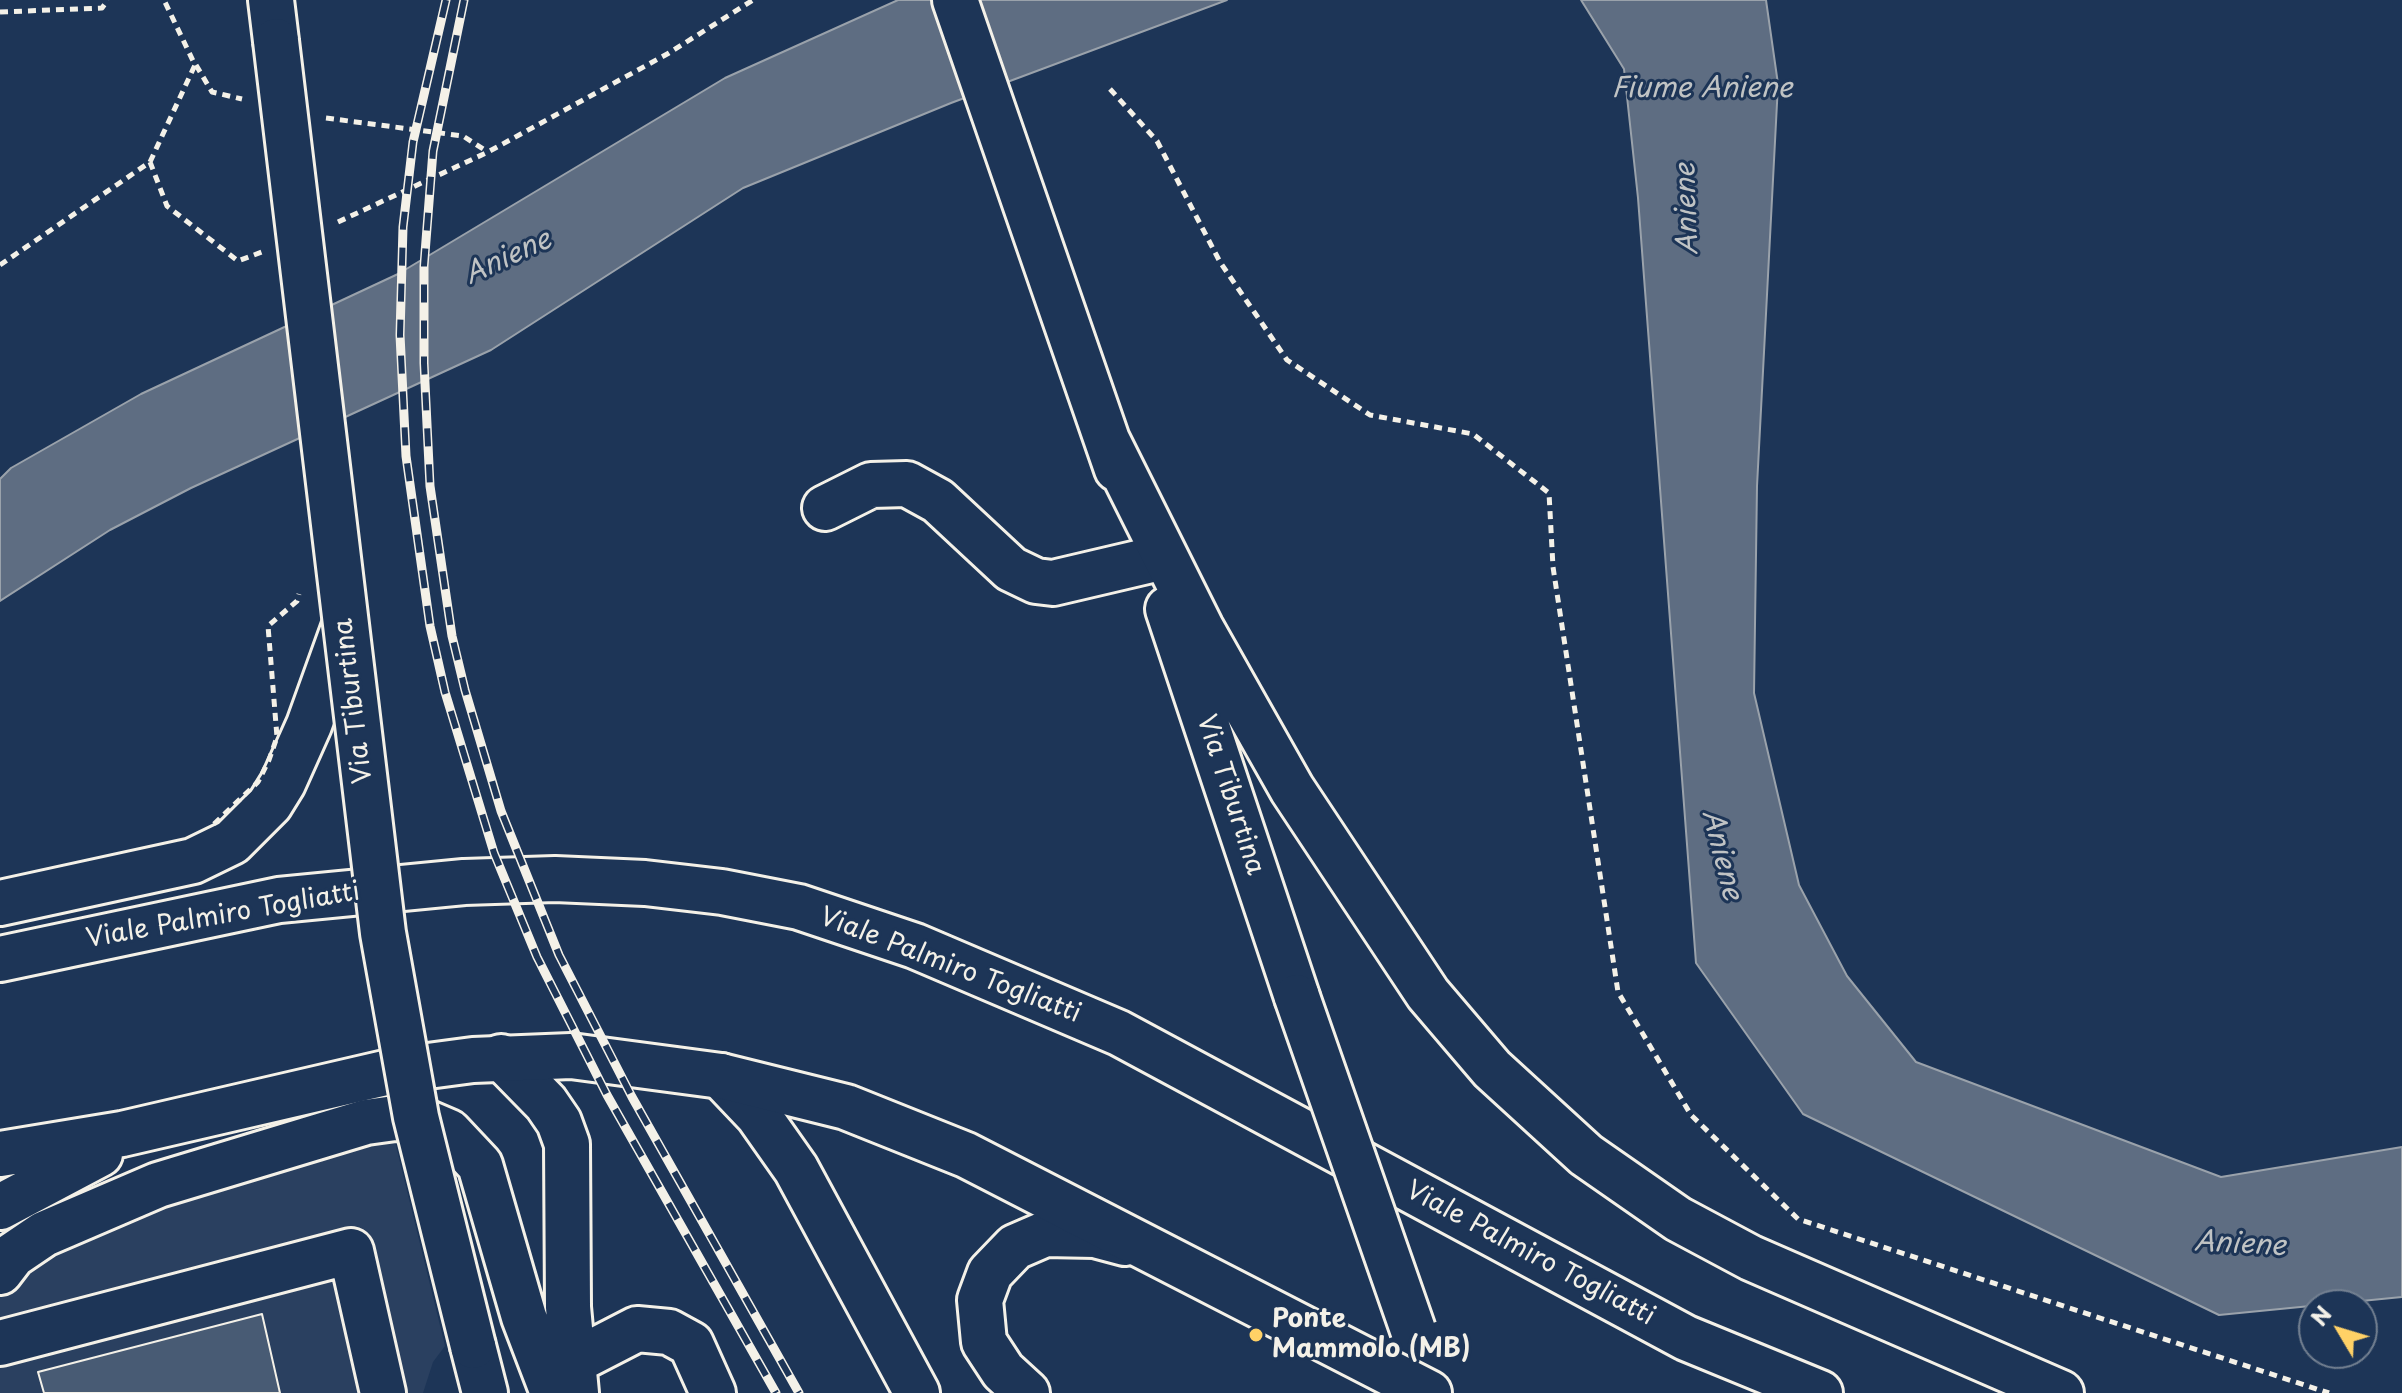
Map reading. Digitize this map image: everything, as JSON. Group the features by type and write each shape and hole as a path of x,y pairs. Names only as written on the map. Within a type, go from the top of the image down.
{"main road":[{"name":"Via Tiburtina","path":"959,10 1151,560 1432,1393"},
{"name":"Via Tiburtina","path":"274,21 383,933 402,1053 443,1235 485,1393"},
{"path":"1107,440 1201,628 1292,789 1422,985 1492,1069 1586,1155 1678,1219 1751,1258 2061,1393"},
{"path":"825,508 871,485 907,484 938,501 1011,569 1036,581 1053,583 1151,560"},
{"path":"0,903 127,877 214,839 232,842 260,816 283,783 309,725 345,625"},
{"name":"Viale Palmiro Togliatti","path":"0,959 279,900 478,881 555,879 645,883 722,892 799,907 903,941 1119,1033 1686,1338 1820,1393"},
{"path":"0,1154 122,1134 180,1118 398,1070 501,1057 571,1056 721,1076 816,1097 916,1133 980,1162 1136,1245 1432,1393"},
{"path":"501,1057 546,1103 559,1122 567,1144 566,1383"},
{"path":"721,1076 758,1115 796,1169 917,1393"},
{"path":"0,1207 47,1179 180,1118"},
{"path":"0,1272 13,1255 44,1234 158,1185 366,1122 395,1118 421,1120 449,1132 480,1165 524,1317 566,1383"},
{"path":"1027,1393 1003,1371 984,1342 980,1300 990,1273 1015,1247 1045,1234 1095,1235 1136,1245"},
{"path":"0,1343 351,1251 383,1393"},
{"path":"566,1383 637,1329 669,1332 691,1344 713,1393"}],"path":[{"path":"0,12 102,8 108,0"},
{"path":"164,0 195,65 212,92 254,102"},
{"path":"325,227 488,152 669,53 753,0"},
{"path":"0,265 150,162 195,65"},
{"path":"1110,89 1157,141 1220,262 1287,360 1370,415 1473,434 1549,493 1553,567 1618,992 1691,1115 1798,1219 2329,1393"},
{"path":"323,117 463,136 488,152"},
{"path":"150,162 167,206 238,261 266,250 268,265"},
{"path":"214,839 258,782 277,737 268,626 297,601 301,584"}],"shaded area":[{"path":"385,1101 445,1346 433,1362 423,1393 0,1393 0,1237 56,1208"}],"water":[{"name":"Aniene","path":"898,0 1227,0 951,103 743,188 491,350 191,488 110,530 0,601 0,479 11,468 141,394 398,274 725,78"},
{"name":"Fiume Aniene","path":"1581,0 1766,0 1778,84 1757,486 1754,693 1799,885 1847,976 1916,1062 2221,1177 2402,1147 2402,1297 2378,1299 2378,1289 2298,1289 2298,1307 2219,1315 1803,1114 1696,963 1638,198 1624,69"}],"building":[{"path":"262,1314 280,1393 44,1393 38,1372"}],"railway":[{"path":"446,0 413,142 403,227 400,335 406,456 430,626 445,692 494,853 537,957 607,1095 776,1393"},
{"path":"464,0 433,151 424,266 424,363 430,486 452,636 501,811 559,955 632,1097 799,1393"}],"place":[{"name":"Ponte Mammolo (MB)","path":"1256,1335"}]}
